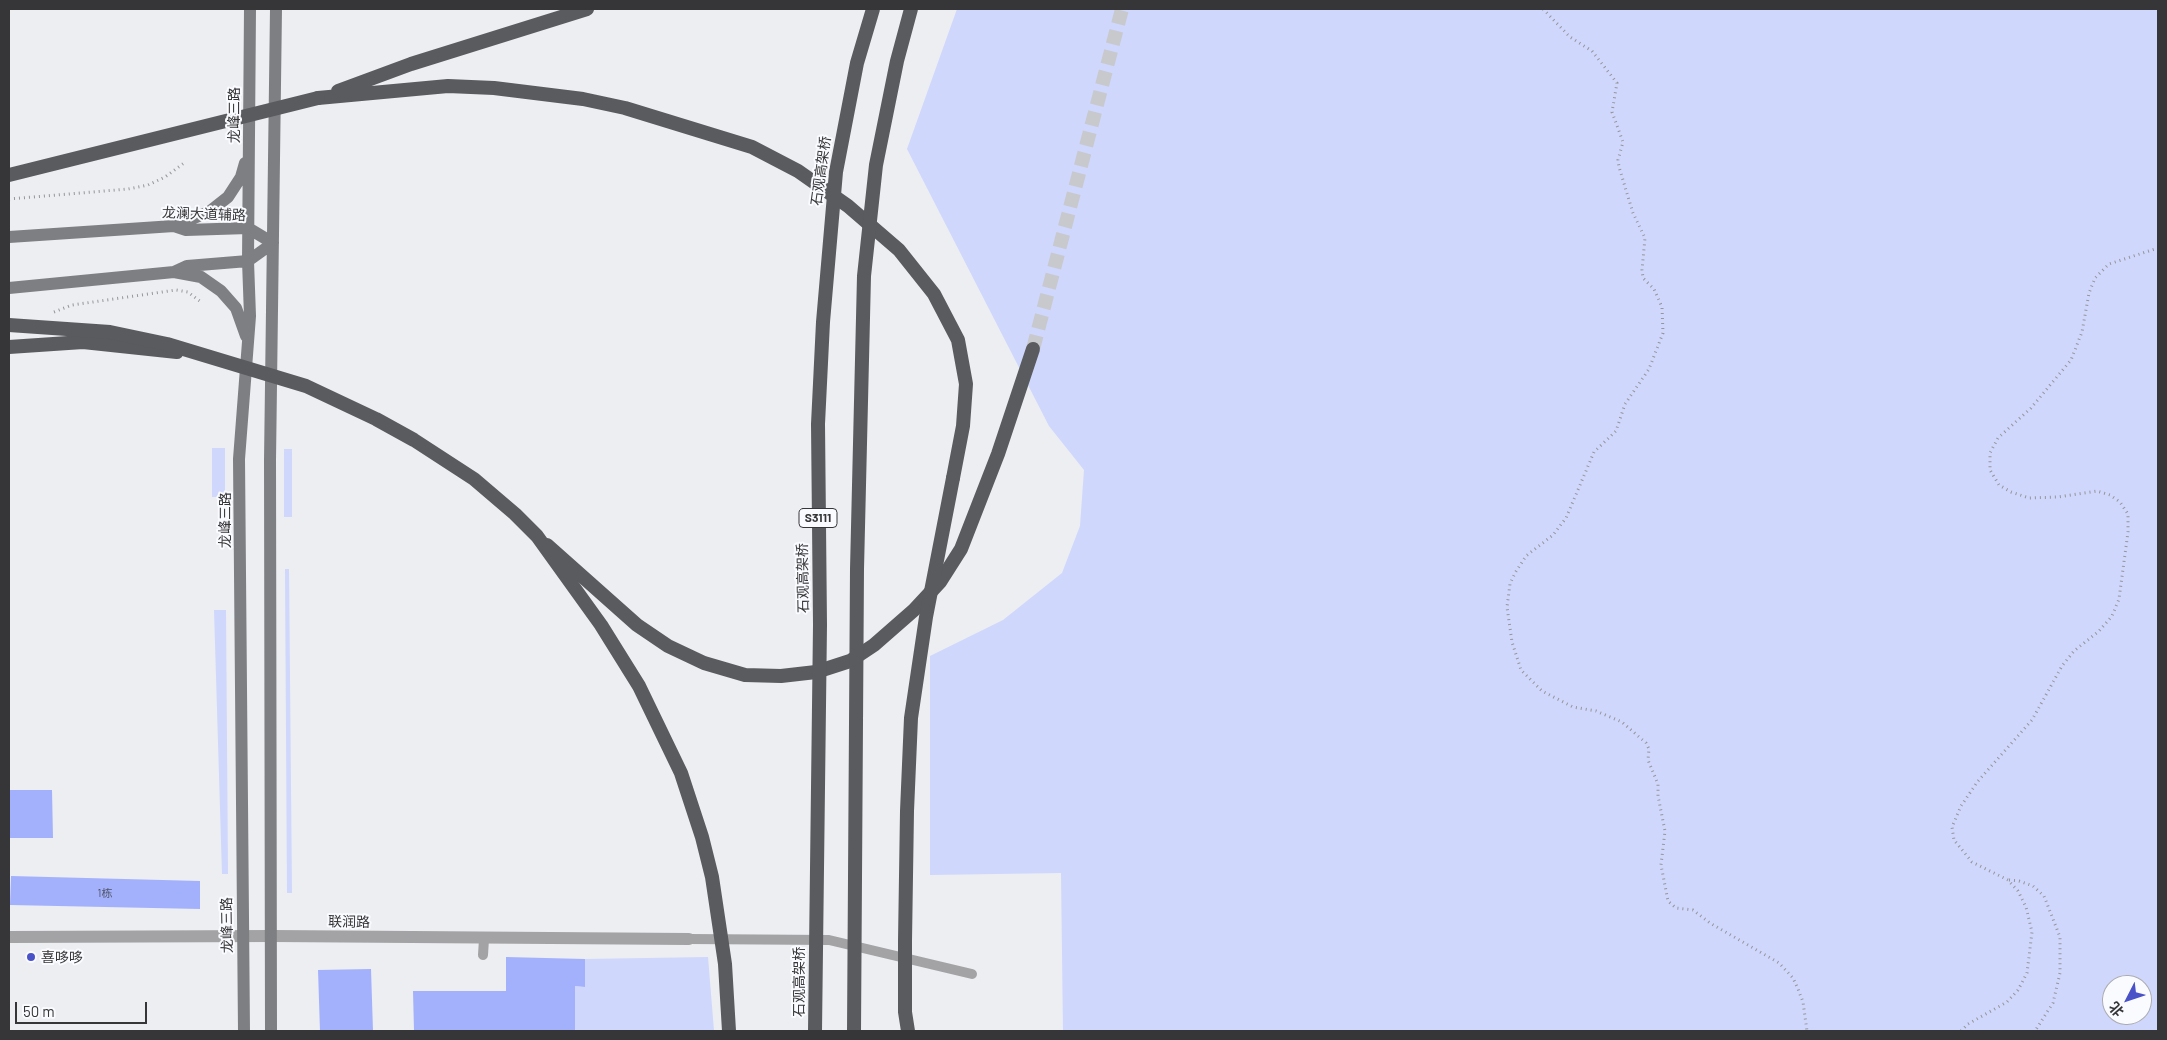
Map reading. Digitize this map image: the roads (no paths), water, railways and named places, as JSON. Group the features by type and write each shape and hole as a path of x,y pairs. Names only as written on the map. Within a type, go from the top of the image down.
{"highway":[{"path":"9,175 318,98 412,64 587,9"},
{"name":"石观高架桥","path":"815,1031 820,625 818,424 823,322 836,172 857,63 873,9"},
{"path":"854,1031 857,559 864,276 878,156 897,61 911,9"},
{"path":"318,98 448,86 494,88 583,99 624,108 752,146 798,171 848,206 899,250 934,294 958,340 966,384 962,426 926,617 912,718 907,810 905,950 905,1012 908,1031"},
{"path":"9,325 110,332 167,344 306,386 376,418 474,479 637,625 668,646 704,663 744,675 781,676 816,672 850,661 874,645 914,610 940,582 962,549 998,454 1033,349"},
{"path":"9,347 66,342 102,343 156,349 230,363"},
{"path":"537,536 601,625 630,670 653,712 681,773 702,836 712,877 725,964 729,1031"}],"main road":[{"name":"龙峰三路","path":"244,1031 239,459 250,316 248,228 250,9"},
{"path":"271,1031 273,936 270,460 276,9"},
{"path":"174,226 209,212 228,197 242,177 249,144"},
{"name":"龙澜大道辅路","path":"9,237 174,226 186,230 248,228 273,243"},
{"path":"174,272 187,266 248,261 273,243"},
{"path":"9,288 174,272 201,277 221,291 236,308 248,340"}],"street":[{"name":"联润路","path":"9,937 273,936 689,939"}],"lane":[{"path":"689,939 791,938 829,940 972,974"},
{"path":"483,955 484,939"}],"tunnel":[{"path":"1033,349 1122,9"}],"place":[{"name":"喜哆哆","path":"31,957"}]}
